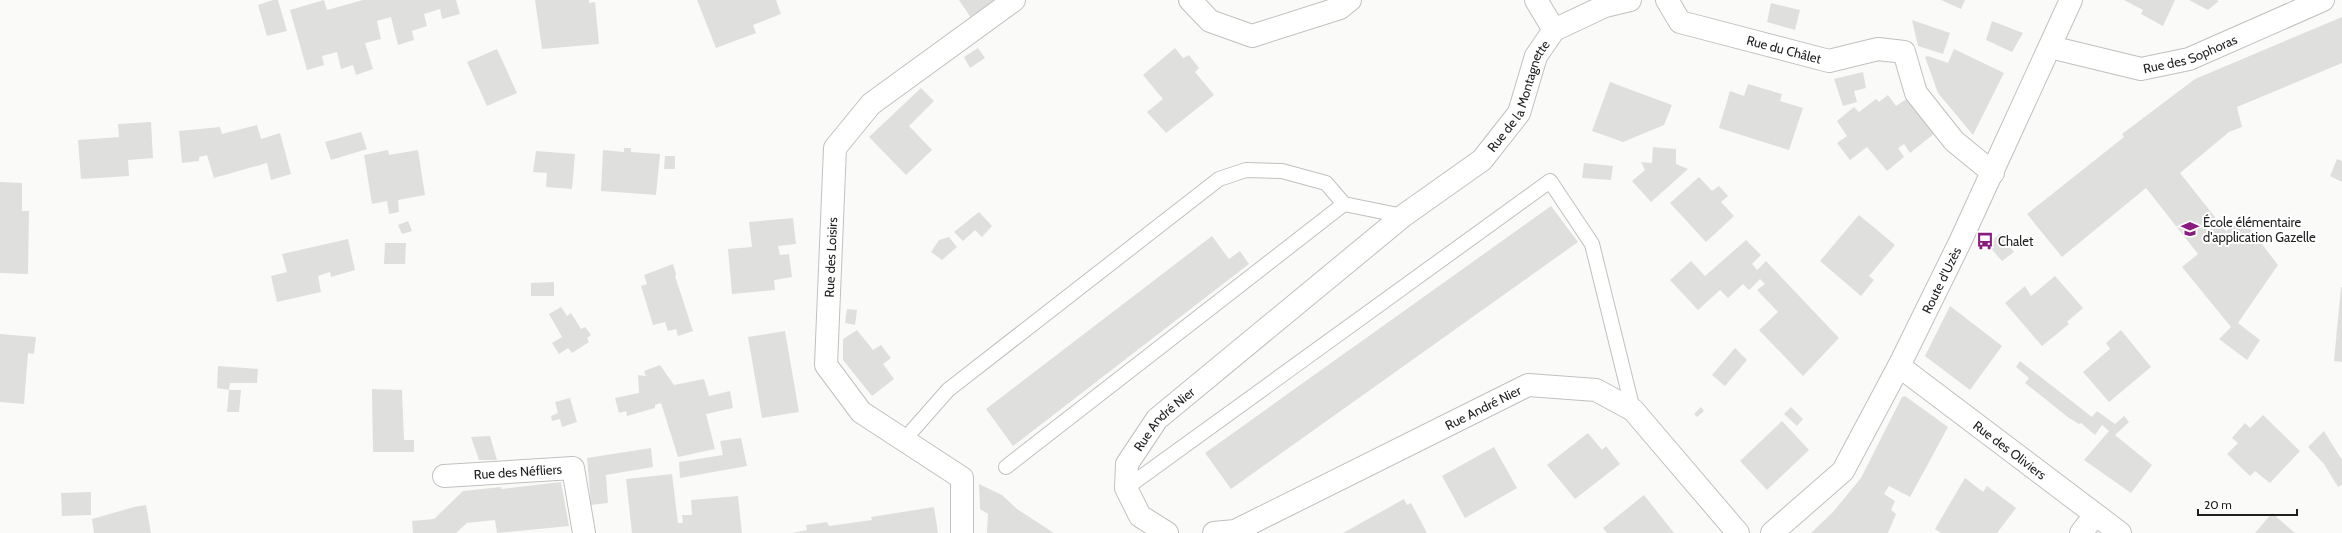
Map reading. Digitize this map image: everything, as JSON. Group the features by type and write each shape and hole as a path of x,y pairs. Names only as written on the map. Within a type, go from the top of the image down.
{"street":[{"name":"Rue des Loisirs","path":"962,533 962,478 861,412 826,365 835,148 871,104 1014,0"},
{"path":"1190,0 1210,21 1252,36 1340,8 1350,0"},
{"name":"Rue de la Montagnette","path":"1536,0 1554,30"},
{"name":"Rue de la Montagnette","path":"1482,160 1519,114 1536,56 1554,30 1605,6 1630,0"},
{"name":"Rue du Châlet","path":"1667,0 1680,22 1828,61 1878,49 1904,52 1916,92 1954,140 1993,173"},
{"name":"Route d'Uzès","path":"1772,533 1843,471 1899,366 1993,173 2071,0"},
{"name":"Rue des Sophoras","path":"2050,47 2141,69 2189,59 2323,0"},
{"name":"Rue André Nier","path":"1167,533 1140,516 1126,488 1127,464 1157,419 1403,216 1482,160"},
{"name":"Rue des Oliviers","path":"1899,366 2120,533"},
{"name":"Rue André Nier","path":"1214,533 1235,531 1528,385 1596,390 1633,410 1738,533"},
{"name":"Rue des Néfliers","path":"444,476 573,468 584,533"},
{"path":"2081,533 2095,515"}],"lane":[{"path":"904,440 948,390 1219,179 1246,170 1282,172 1326,183 1344,204 1403,216"},
{"path":"1126,488 1550,181 1592,244 1633,410"},
{"path":"1006,467 1344,204"}],"building":[{"path":"273,0 278,0 287,31 267,36 258,5"},
{"path":"324,0 327,10 363,0 456,0 460,14 442,19 440,9 424,14 427,26 412,31 414,40 398,45 391,17 377,21 381,39 365,43 373,69 356,75 353,65 341,69 337,52 322,56 324,65 307,70 290,10"},
{"path":"535,0 589,0 589,3 595,2 599,44 542,49"},
{"path":"697,0 776,0 781,14 753,25 756,33 716,48"},
{"path":"959,0 1003,0 973,21"},
{"path":"1941,0 1965,0 1961,9"},
{"path":"2124,0 2175,0 2163,26 2141,14 2143,10"},
{"path":"2189,0 2216,0 2219,1 2208,10"},
{"path":"1771,3 1800,10 1795,30 1767,22"},
{"path":"2342,17 2342,63 2237,107 2242,127 2229,132 2180,173 2226,231 2242,218 2278,265 2238,323 2260,340 2247,360 2219,339 2231,327 2182,267 2198,254 2146,188 2062,257 2027,214 2124,137 2122,134 2195,79"},
{"path":"1912,20 1950,33 1943,54 1918,46"},
{"path":"1992,21 2023,33 2012,52 1986,40"},
{"path":"978,48 985,58 970,68 964,57"},
{"path":"1175,48 1183,58 1189,55 1199,68 1195,72 1214,95 1166,133 1147,112 1163,99 1143,75"},
{"path":"497,49 517,93 487,106 467,62"},
{"path":"1954,49 2004,73 1973,135 1938,93 1925,57 1928,56 1948,63"},
{"path":"1863,72 1866,88 1854,91 1857,102 1843,106 1834,79"},
{"path":"1610,82 1672,105 1664,125 1623,142 1592,131"},
{"path":"1748,84 1782,94 1780,101 1803,108 1789,150 1719,128 1730,91 1744,96"},
{"path":"921,88 934,101 909,126 932,150 906,175 869,137"},
{"path":"1888,95 1896,106 1908,98 1927,125 1935,133 1910,153 1904,144 1898,148 1904,157 1887,171 1867,147 1850,160 1837,143 1847,136 1837,121 1854,107 1859,112 1876,99 1879,102"},
{"path":"151,122 153,158 128,160 129,176 81,179 78,140 119,137 118,124"},
{"path":"257,125 261,139 280,133 291,174 271,180 267,163 214,178 207,155 199,157 199,161 182,163 179,131 220,127 222,134"},
{"path":"361,132 367,149 331,160 325,142"},
{"path":"1653,147 1676,149 1676,164 1688,169 1651,202 1632,181 1645,170 1641,162 1652,163"},
{"path":"624,148 631,148 631,152 660,154 656,195 601,191 603,150 624,152"},
{"path":"388,150 389,155 418,150 425,195 398,200 399,212 389,214 387,201 372,204 364,155"},
{"path":"536,151 575,154 572,189 546,187 547,173 533,172"},
{"path":"665,156 675,156 675,169 664,169"},
{"path":"2337,159 2342,161 2342,182 2330,176"},
{"path":"1584,163 1613,166 1611,180 1582,178"},
{"path":"1699,177 1712,191 1719,186 1728,196 1721,202 1734,216 1706,242 1670,203"},
{"path":"0,182 22,183 22,211 29,211 28,274 0,273"},
{"path":"1551,206 1578,242 1231,489 1205,453"},
{"path":"979,212 992,226 982,237 975,230 963,241 954,232"},
{"path":"1859,215 1895,245 1869,276 1874,280 1861,296 1820,261"},
{"path":"793,218 796,244 778,246 780,255 789,254 792,277 774,280 775,290 732,294 728,249 752,247 749,222"},
{"path":"408,221 412,231 402,234 398,225"},
{"path":"1999,234 2014,252 2002,261 1988,245"},
{"path":"1212,236 1229,259 1240,251 1249,264 1013,446 986,409"},
{"path":"949,237 957,247 942,260 931,252 939,240"},
{"path":"348,239 355,270 331,277 330,272 318,276 321,292 277,302 271,276 287,272 282,254"},
{"path":"1746,240 1761,255 1752,264 1757,270 1766,261 1839,338 1803,376 1759,330 1778,312 1757,290 1765,284 1760,279 1749,290 1743,284 1728,298 1720,290 1698,310 1670,280 1691,261 1705,276"},
{"path":"385,243 406,243 405,264 384,264"},
{"path":"673,264 676,274 675,276 693,331 678,336 676,329 668,331 665,322 653,325 641,286 647,284 644,275"},
{"path":"2055,276 2083,308 2067,322 2069,324 2042,346 2005,303 2025,286 2031,296"},
{"path":"554,282 554,296 531,296 531,283"},
{"path":"2342,287 2342,362 2334,361"},
{"path":"1950,306 2002,346 1970,390 1925,356"},
{"path":"561,307 567,316 571,313 581,329 585,327 591,335 587,338 589,342 572,353 568,348 559,354 552,343 562,337 549,314"},
{"path":"847,309 857,310 855,325 845,323"},
{"path":"857,330 873,350 881,345 891,358 883,364 894,379 872,396 843,360 843,339"},
{"path":"2121,330 2151,367 2109,402 2083,372 2110,349 2106,343"},
{"path":"785,331 799,412 762,418 748,337"},
{"path":"0,334 36,337 34,354 28,353 24,404 0,402"},
{"path":"1735,348 1747,360 1725,386 1712,375"},
{"path":"2020,361 2092,417 2097,411 2115,424 2124,416 2129,422 2115,435 2152,465 2131,493 2084,460 2109,431 2102,425 2095,435 2081,423 2079,424 2069,418 2025,383 2029,378 2016,367"},
{"path":"660,365 674,385 704,379 709,396 730,391 733,408 706,414 715,449 678,457 661,403 655,405 655,408 627,416 626,411 619,413 615,398 639,393 638,375 646,376 644,371"},
{"path":"218,366 258,369 257,383 230,383 229,390 217,388"},
{"path":"372,389 402,390 404,440 414,440 414,452 373,452"},
{"path":"229,390 241,390 239,412 227,412"},
{"path":"1905,396 1948,427 1910,497 1889,486 1884,494 1895,501 1891,510 1896,514 1888,533 1811,533 1833,512 1861,478 1902,397"},
{"path":"570,398 577,422 562,427 560,419 552,421 551,416 558,413 555,402"},
{"path":"1701,407 1704,411 1697,417 1694,414"},
{"path":"1791,407 1803,419 1797,426 1784,414"},
{"path":"2263,415 2300,451 2270,483 2255,471 2250,476 2227,454 2238,443 2232,438 2245,423 2250,428"},
{"path":"1782,421 1809,450 1767,490 1740,461"},
{"path":"2324,431 2342,460 2342,485 2338,487 2324,464 2308,447"},
{"path":"1588,433 1602,450 1606,446 1620,464 1575,499 1547,465"},
{"path":"490,436 497,460 479,460 471,437"},
{"path":"741,438 747,466 680,478 679,462 723,455 720,441"},
{"path":"1494,447 1517,488 1465,518 1442,476"},
{"path":"651,448 653,467 606,475 608,503 591,505 587,458"},
{"path":"672,474 678,523 683,523 682,515 692,515 691,500 738,496 742,533 632,533 626,479"},
{"path":"1965,478 1983,492 1987,486 2016,508 1997,533 1941,533 1935,529"},
{"path":"561,482 569,526 497,533 495,520 467,523 456,533 413,533 412,521 434,519 463,491 501,487 501,489"},
{"path":"979,484 1002,495 1017,509 1054,533 987,533 988,514 980,509"},
{"path":"91,492 91,515 62,516 61,493"},
{"path":"1644,495 1674,533 1607,533 1603,528"},
{"path":"1404,499 1407,505 1411,503 1427,533 1343,533"},
{"path":"146,505 151,533 94,533 92,519"},
{"path":"934,507 938,533 792,533 807,530 806,525 827,522 829,526 872,520 871,517"},
{"path":"2272,513 2295,533 2255,533"}],"place":[{"name":"École élémentaire d'application Gazelle","path":"2190,229"},
{"name":"Chalet","path":"1985,241"}]}
